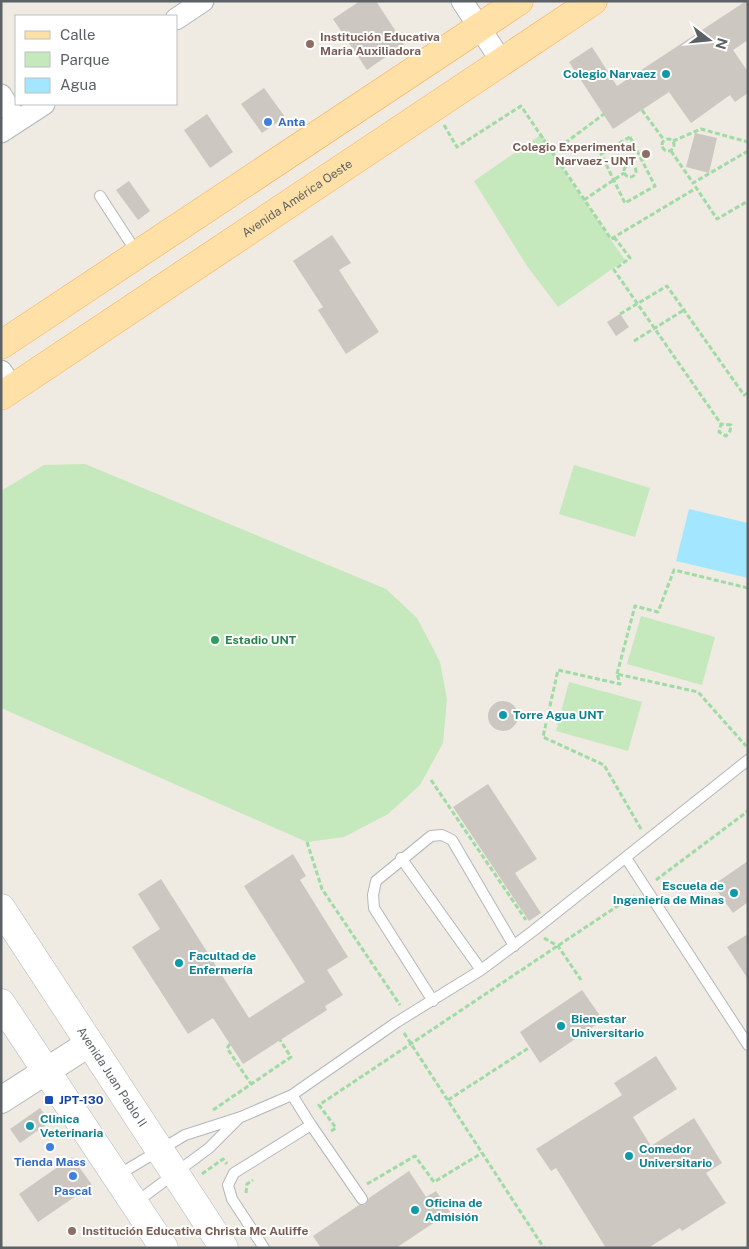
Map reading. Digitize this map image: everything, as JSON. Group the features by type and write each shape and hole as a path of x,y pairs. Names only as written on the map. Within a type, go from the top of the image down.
{"main road":[{"path":"1,345 518,1"},
{"name":"Avenida América Oeste","path":"5,385 432,108 593,1"},
{"name":"Avenida Juan Pablo II","path":"1,908 159,1150 182,1167 224,1248"},
{"path":"1,1004 164,1248"}],"street":[{"path":"178,17 203,1"},
{"path":"462,1 502,62"},
{"path":"1,95 9,127 42,105"},
{"path":"1,1100 90,1043"}],"lane":[{"path":"100,196 137,254"},
{"path":"116,1176 159,1150 198,1131 241,1117 292,1095 397,1022 481,970 514,946 626,858 646,839 748,760"},
{"path":"433,1001 374,908 373,895 376,881 430,836 442,835 452,840 514,946"},
{"path":"402,858 481,970"},
{"path":"626,858 748,1045"},
{"path":"292,1095 359,1194"},
{"path":"134,1203 208,1148 241,1117"},
{"path":"264,1248 232,1199 228,1186 234,1173 311,1125"}],"path":[{"path":"432,108 457,147 521,106 611,239 693,190"},
{"path":"642,110 664,140"},
{"path":"553,152 604,114"},
{"path":"673,141 702,129 748,142"},
{"path":"630,137 655,186 626,203 614,180 601,154 630,137"},
{"path":"664,140 669,138 673,141"},
{"path":"664,140 662,143 664,150 671,151 717,219 748,201"},
{"path":"671,151 675,144 673,141"},
{"path":"693,183 748,151"},
{"path":"584,200 624,174"},
{"path":"614,236 630,258 614,270 721,424 719,432 726,436 730,431 731,425 721,424"},
{"path":"620,314 667,286 744,395 748,393"},
{"path":"634,341 684,310"},
{"path":"646,839 604,765 544,737 558,670 620,684 618,674 635,606 658,612 674,570 748,588"},
{"path":"618,674 698,692 748,749"},
{"path":"431,780 533,931 558,946 581,980"},
{"path":"320,1137 336,1128 319,1105 645,888 748,811"},
{"path":"307,842 322,889 407,1017"},
{"path":"397,1022 544,1248"},
{"path":"198,1131 194,1123 291,1057 280,1040"},
{"path":"230,1044 227,1048 251,1084"},
{"path":"448,1100 530,1047"},
{"path":"359,1194 415,1156 434,1182 482,1153"},
{"path":"182,1167 200,1176 223,1159 234,1173"},
{"path":"246,1195 247,1184 255,1179"}],"green space":[{"path":"542,134 569,179 625,260 558,307 527,266 474,181"},
{"name":"Estadio UNT","path":"85,464 386,589 417,618 440,662 447,699 443,743 420,785 388,814 344,837 307,842 1,708 1,491 44,465"},
{"path":"574,465 650,488 635,537 559,514"},
{"path":"641,616 715,637 702,685 627,664"},
{"path":"569,682 642,702 628,751 556,731"}],"water":[{"path":"689,509 748,523 748,578 676,561"}],"building":[{"path":"360,1 376,1 404,44 367,70 333,19"},
{"name":"Colegio Narvaez","path":"748,1 748,40 733,50 748,72 748,93 735,102 730,95 691,123 669,92 613,129 569,62 592,47 617,86"},
{"path":"264,88 285,117 262,133 241,104"},
{"path":"207,114 233,152 210,168 184,130"},
{"path":"695,133 717,138 709,173 686,167"},
{"path":"129,181 150,211 138,220 116,190"},
{"path":"332,235 351,263 339,270 379,332 346,354 318,310 323,307 293,261"},
{"path":"620,314 629,327 616,336 607,322"},
{"name":"Torre Agua UNT","path":"503,701 514,705 518,716 514,727 503,731 492,727 488,716 492,705"},
{"path":"488,784 537,859 515,873 541,913 529,921 453,807"},
{"name":"Facultad de Enfermería","path":"293,854 306,876 300,880 348,957 327,970 343,995 325,1006 327,1010 243,1064 213,1018 188,1034 132,947 160,929 138,894 161,879 249,1018 305,982 244,886"},
{"name":"Escuela de Ingeniería de Minas","path":"748,861 748,902 733,913 713,885"},
{"path":"748,934 748,979 727,947"},
{"name":"Bienestar Universitario","path":"582,990 603,1020 540,1063 520,1032"},
{"name":"Comedor Universitario","path":"656,1056 677,1089 633,1117 651,1146 694,1118 722,1163 706,1173 726,1203 682,1231 680,1228 648,1248 606,1248 556,1168 551,1171 536,1149 622,1095 614,1083"},
{"name":"Clinica Veterinaria","path":"40,1108 50,1122 20,1143 10,1129"},
{"path":"72,1157 92,1185 38,1222 19,1194"},
{"name":"Oficina de Admisión","path":"409,1171 426,1197 436,1191 450,1212 396,1248 321,1248 313,1236 359,1205 365,1205 369,1198"}],"place":[{"name":"Institución Educativa Maria Auxiliadora","path":"310,44"},
{"name":"Colegio Narvaez","path":"666,74"},
{"name":"Anta","path":"268,122"},
{"name":"Colegio Experimental Narvaez - UNT","path":"646,154"},
{"name":"Estadio UNT","path":"215,640"},
{"name":"Torre Agua UNT","path":"503,715"},
{"name":"Escuela de Ingeniería de Minas","path":"734,893"},
{"name":"Facultad de Enfermería","path":"179,963"},
{"name":"Bienestar Universitario","path":"561,1026"},
{"name":"JPT-130","path":"49,1100"},
{"name":"Clinica Veterinaria","path":"30,1126"},
{"name":"Tienda Mass","path":"50,1147"},
{"name":"Comedor Universitario","path":"629,1156"},
{"name":"Pascal","path":"73,1176"},
{"name":"Oficina de Admisión","path":"415,1210"},
{"name":"Institución Educativa Christa Mc Auliffe","path":"72,1231"}]}
